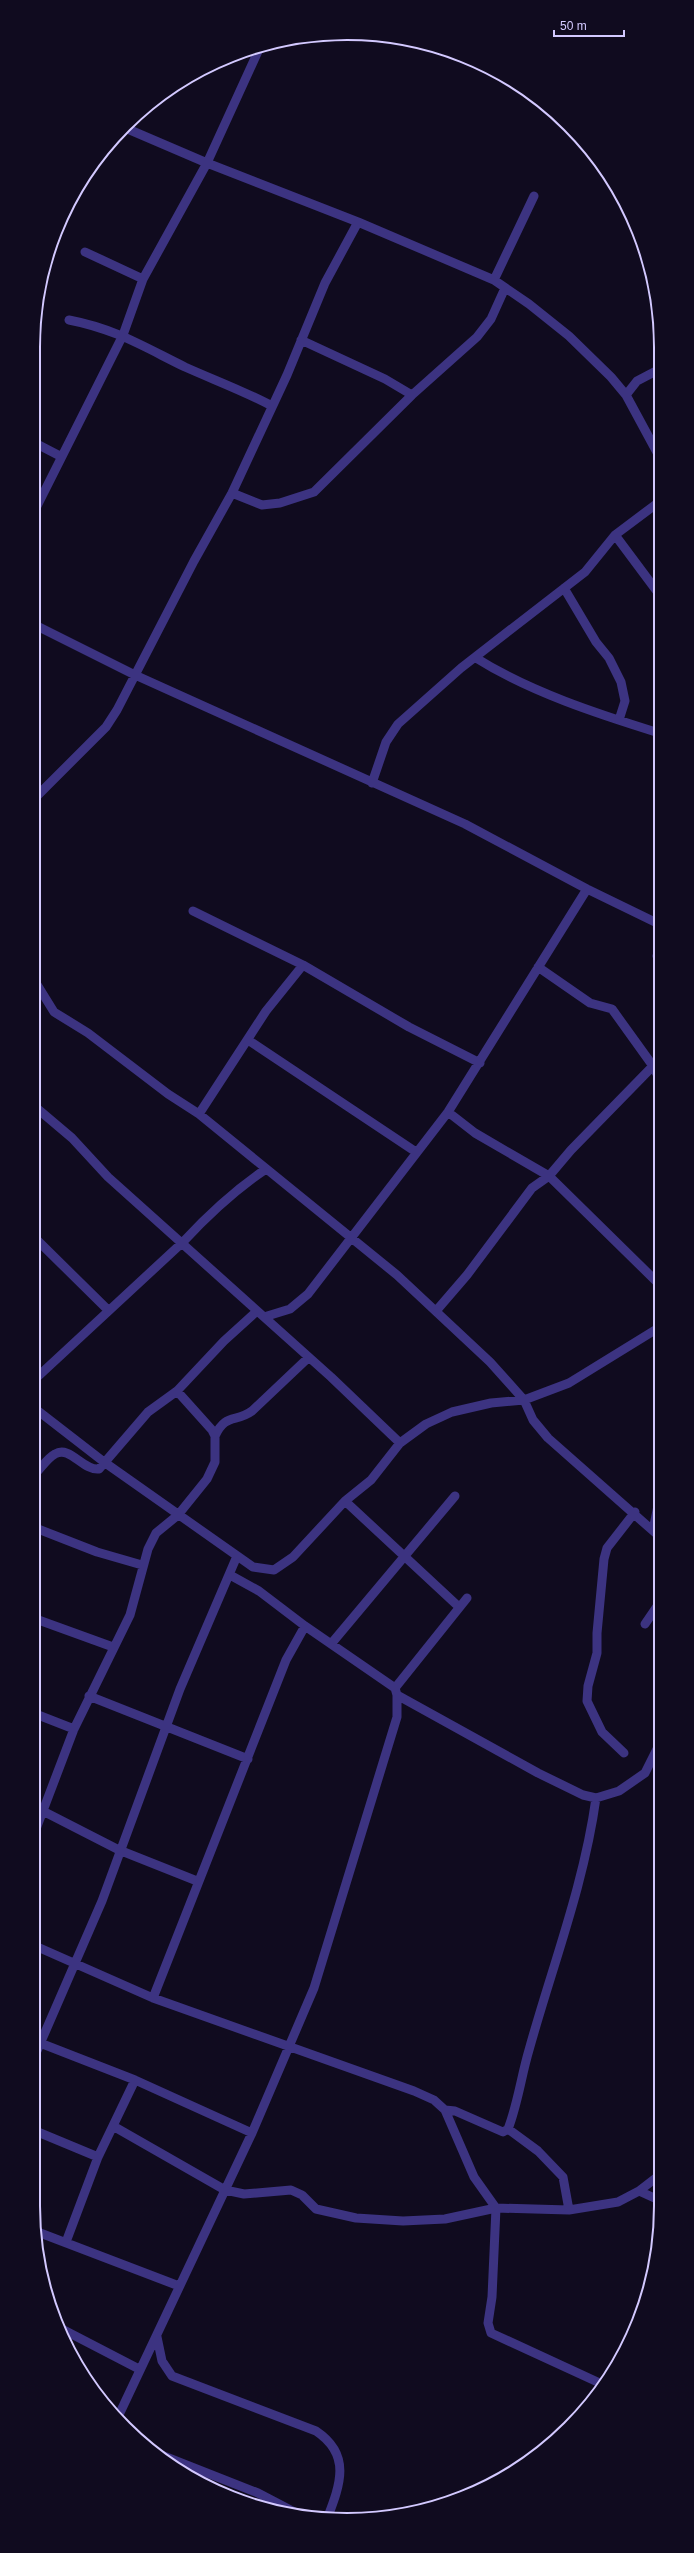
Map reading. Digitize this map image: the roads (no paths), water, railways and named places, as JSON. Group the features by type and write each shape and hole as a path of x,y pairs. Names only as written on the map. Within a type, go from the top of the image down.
{"street":[{"path":"40,499 60,456 123,335 144,279 207,163 257,53"},
{"path":"130,130 207,163 358,222 494,280 529,304 569,336 611,377 626,395 654,448"},
{"path":"494,280 534,196"},
{"path":"40,792 106,727 232,493 272,406 325,283 358,222"},
{"path":"85,252 144,279"},
{"path":"232,493 262,505 280,503 314,492 412,395 477,338 491,319 506,288"},
{"path":"69,320 100,326 123,335 152,351 272,406"},
{"path":"301,340 385,379 412,395"},
{"path":"626,395 637,381 654,372"},
{"path":"40,446 60,456"},
{"path":"372,783 386,742 398,724 461,668 476,658 585,572 615,536 654,506"},
{"path":"615,536 654,587"},
{"path":"564,588 596,642 609,658 621,682 625,701 619,720"},
{"path":"40,628 135,675 465,824 587,889 654,922"},
{"path":"476,658 499,673 590,711 654,731"},
{"path":"40,1469 53,1455 60,1452 65,1452 94,1470 99,1469 148,1412 176,1391 224,1341 260,1314 290,1309 299,1303 353,1238 416,1152 448,1112 480,1063 587,889"},
{"path":"193,911 303,965 409,1027 480,1063"},
{"path":"199,1114 266,1011 303,965"},
{"path":"436,1311 467,1274 532,1188 549,1176 571,1150 653,1066 612,1009 590,1003 538,967"},
{"path":"40,989 54,1012 88,1033 168,1094 199,1114 353,1238 436,1311 490,1362 524,1400 533,1420 548,1438 635,1512 653,1530"},
{"path":"248,1040 416,1152"},
{"path":"40,1111 72,1138 108,1177 183,1242 308,1358 363,1406 400,1443"},
{"path":"448,1112 475,1133 549,1176 654,1279"},
{"path":"40,1375 242,1185 266,1169"},
{"path":"40,1243 108,1310"},
{"path":"40,1412 104,1462 253,1567 274,1570 293,1557 345,1501 371,1480 400,1443 426,1424 452,1412 491,1403 524,1400 569,1383 654,1331"},
{"path":"40,1819 88,1696 130,1615 142,1565 156,1533 178,1515 207,1479 215,1462 215,1436 224,1422 234,1417 244,1417 252,1411 308,1358"},
{"path":"176,1391 203,1418 215,1436"},
{"path":"331,1644 455,1496"},
{"path":"345,1501 405,1555 459,1607"},
{"path":"624,1753 602,1732 588,1701 588,1686 597,1653 596,1633 604,1559 607,1548 635,1512"},
{"path":"653,1530 654,1525"},
{"path":"40,1530 97,1552 142,1565"},
{"path":"237,1556 167,1725 119,1850 102,1901 40,2043 135,2080 252,2133"},
{"path":"230,1575 266,1596 396,1692 544,1776 583,1795 596,1798 619,1791 646,1773 654,1756"},
{"path":"120,2412 139,2369 156,2337 252,2133 287,2046 314,1988 397,1717 396,1692 467,1598"},
{"path":"645,1624 654,1611"},
{"path":"40,1621 113,1647"},
{"path":"153,1998 197,1881 248,1758 286,1660 305,1626"},
{"path":"88,1696 167,1725 248,1758"},
{"path":"40,1716 74,1729"},
{"path":"445,2110 455,2111 503,2132 508,2129 517,2108 528,2051 560,1949 591,1830 596,1798"},
{"path":"40,1810 119,1850 197,1881"},
{"path":"40,1948 153,1998 414,2091 434,2100 445,2110 474,2177 496,2208 492,2297 488,2323 491,2333 598,2382"},
{"path":"66,2242 98,2157 135,2080"},
{"path":"113,2126 225,2190 244,2194 291,2190 302,2195 316,2209 356,2218 395,2220 445,2219 496,2208 569,2210 618,2202 639,2191 654,2179"},
{"path":"508,2129 538,2151 563,2177 569,2210"},
{"path":"40,2133 98,2157"},
{"path":"639,2191 654,2198"},
{"path":"42,2233 179,2286"},
{"path":"67,2332 139,2369"},
{"path":"156,2337 162,2361 172,2376 316,2431 330,2442 339,2457 341,2467 329,2512"},
{"path":"175,2461 258,2493 283,2506"}]}
